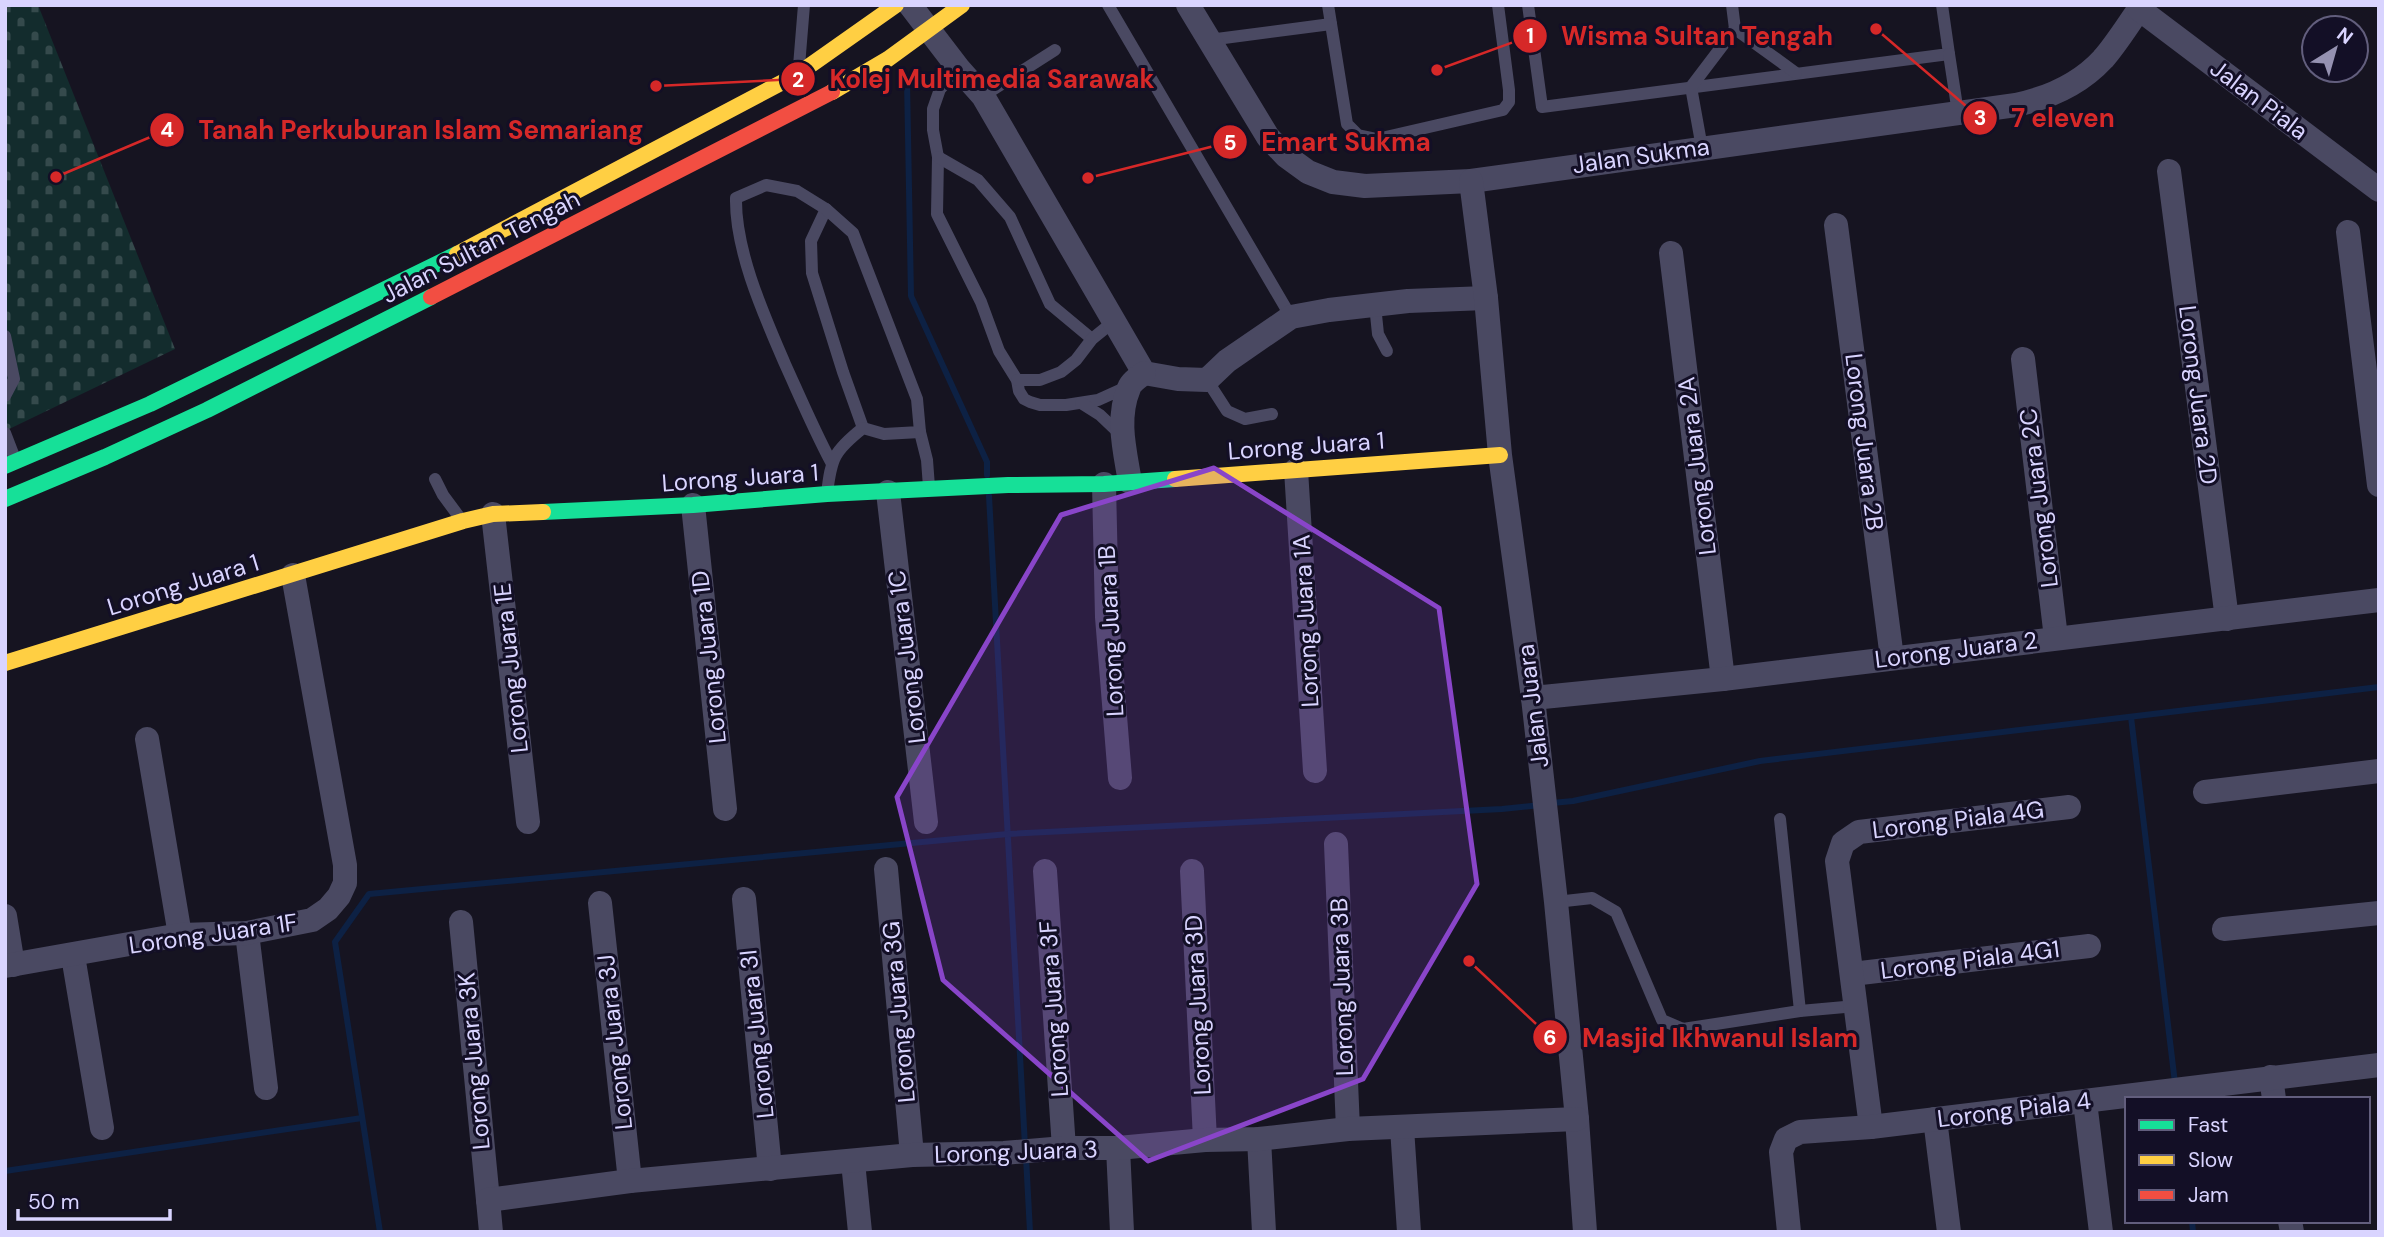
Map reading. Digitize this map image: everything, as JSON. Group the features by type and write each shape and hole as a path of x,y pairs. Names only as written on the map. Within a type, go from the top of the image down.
{"main road":[{"name":"Jalan Sultan Tengah","path":"11,464 150,404 435,266 798,74 895,5"},
{"name":"Jalan Sultan Tengah","path":"5,499 207,410 744,140 811,105 888,59 962,5"},
{"name":"Lorong Juara 1","path":"5,663 463,521 494,514 693,505 827,494 980,486 1104,484 1500,454"}],"street":[{"path":"911,5 983,96 1113,322 1137,379 1121,435 1130,482"},
{"name":"Jalan Sukma","path":"1188,5 1268,137 1286,156 1308,172 1333,183 1364,186 1471,181 2040,100 2084,76 2103,59 2140,7"},
{"name":"Jalan Piala","path":"2140,7 2379,190"},
{"name":"Lorong Juara 2D","path":"2169,171 2227,619"},
{"name":"Jalan Juara","path":"1471,181 1486,298 1500,454 1533,698 1556,902 1585,1232"},
{"name":"Lorong Juara 2B","path":"1836,225 1892,658"},
{"path":"2348,232 2379,485"},
{"name":"Lorong Juara 2A","path":"1671,253 1723,679"},
{"path":"1137,379 1207,380 1227,361 1292,317 1375,305 1486,298"},
{"name":"Lorong Juara 2C","path":"2022,359 2056,638"},
{"name":"Lorong Juara 1A","path":"1296,470 1315,771"},
{"name":"Lorong Juara 1B","path":"1104,484 1107,617 1120,778"},
{"name":"Lorong Juara 1C","path":"888,492 926,822"},
{"name":"Lorong Juara 1D","path":"693,505 725,809"},
{"name":"Lorong Juara 1E","path":"494,514 528,822"},
{"name":"Lorong Juara 1F","path":"9,966 180,935 247,933 312,920 328,909 339,896 345,883 345,864 293,575"},
{"name":"Lorong Juara 2","path":"1533,698 1723,679 2379,600"},
{"path":"147,739 180,935"},
{"path":"2205,792 2379,772"},
{"name":"Lorong Piala 4G","path":"1871,1127 1837,861 1843,844 1859,832 2069,807"},
{"name":"Lorong Juara 3B","path":"1336,845 1348,1129"},
{"name":"Lorong Juara 3G","path":"886,869 912,1155"},
{"name":"Lorong Juara 3F","path":"1045,871 1053,1149"},
{"name":"Lorong Juara 3D","path":"1192,871 1205,1140"},
{"name":"Lorong Juara 3I","path":"744,899 770,1169"},
{"name":"Lorong Juara 3J","path":"600,903 630,1181"},
{"path":"2224,929 2379,913"},
{"path":"5,916 9,966"},
{"name":"Lorong Juara 3K","path":"461,922 488,1200"},
{"path":"247,933 266,1088"},
{"name":"Lorong Piala 4G1","path":"1852,974 2089,946"},
{"path":"73,956 102,1128"},
{"name":"Lorong Piala 4","path":"1789,1232 1781,1152 1786,1139 1800,1132 1871,1127 2194,1087 2272,1088 2379,1065"},
{"path":"2085,1102 2101,1232"},
{"name":"Lorong Juara 3","path":"488,1200 630,1181 912,1155 1118,1148 1205,1140 1259,1139 1348,1129 1577,1119"},
{"path":"1936,1119 1949,1232"},
{"path":"1402,1128 1409,1232"},
{"path":"1259,1139 1264,1232"},
{"path":"1118,1148 1122,1232"},
{"path":"853,1162 860,1232"},
{"path":"488,1200 491,1232"}],"lane":[{"path":"798,74 804,5"},
{"path":"1108,5 1292,317"},
{"path":"1328,5 1347,124 1358,135 1377,139 1503,110 1508,102 1509,90 1498,5"},
{"path":"1528,5 1542,107 1949,54"},
{"path":"1702,148 1691,87 1735,29 1732,5"},
{"path":"1942,5 1958,113"},
{"path":"1209,40 1331,24"},
{"path":"1735,29 1796,74"},
{"path":"983,96 1055,50"},
{"path":"959,69 940,89 933,109 933,130 938,156 937,215 981,302 999,351 1017,380 1019,391 1024,399 1040,405 1081,403 1098,400 1137,379"},
{"path":"938,156 978,180 1010,217 1050,304 1092,340"},
{"path":"831,463 759,304 736,213 736,198 766,185 797,191 826,209 853,233 917,399 929,489"},
{"path":"826,209 811,241 811,273 863,428"},
{"path":"1375,305 1378,334 1387,351"},
{"path":"1017,380 1041,380 1061,372 1113,322"},
{"path":"5,336 14,379 5,396"},
{"path":"1207,380 1227,411 1245,419 1272,414"},
{"path":"1081,403 1100,415 1121,435"},
{"path":"863,428 884,434 920,432"},
{"path":"827,494 831,463 844,443 863,428"},
{"path":"5,433 11,464"},
{"path":"435,479 443,495 463,521"},
{"path":"1780,819 1800,1012"},
{"path":"1556,902 1592,898 1616,912 1662,1020 1672,1026 1683,1029 1856,1006"}],"highlighted area":[{"path":"1214,468 1439,608 1477,884 1363,1079 1148,1161 943,980 897,797 1061,515"}],"green space":[{"path":"5,5 38,5 175,349 5,431"}],"waterway":[{"path":"907,81 911,296 987,462 987,475"},
{"path":"989,496 1025,1146"},
{"path":"1552,803 1573,801 1760,761 2379,687"},
{"path":"2131,717 2175,1083"},
{"path":"380,1232 335,942 369,894 1008,834 1541,805"},
{"path":"5,1171 362,1118"},
{"path":"1026,1157 1030,1232"},
{"path":"2192,1223 2193,1232"}],"traffic: fast":[{"path":"5,466 150,404 457,254"},
{"path":"5,499 207,410 431,297"},
{"path":"543,512 693,505 827,494 1175,479"}],"traffic: slow":[{"path":"457,254 798,74 896,5"},
{"path":"832,92 888,59 962,5"},
{"path":"1175,479 1500,455"},
{"path":"5,663 463,521 493,514 543,512"}],"traffic: jam":[{"path":"431,297 832,92"}],"place":[{"name":"7 eleven","path":"1876,29"},
{"name":"Wisma Sultan Tengah","path":"1437,70"},
{"name":"Kolej Multimedia Sarawak","path":"656,86"},
{"name":"Tanah Perkuburan Islam Semariang","path":"56,177"},
{"name":"Emart Sukma","path":"1088,178"},
{"name":"Masjid Ikhwanul Islam","path":"1469,961"}]}
